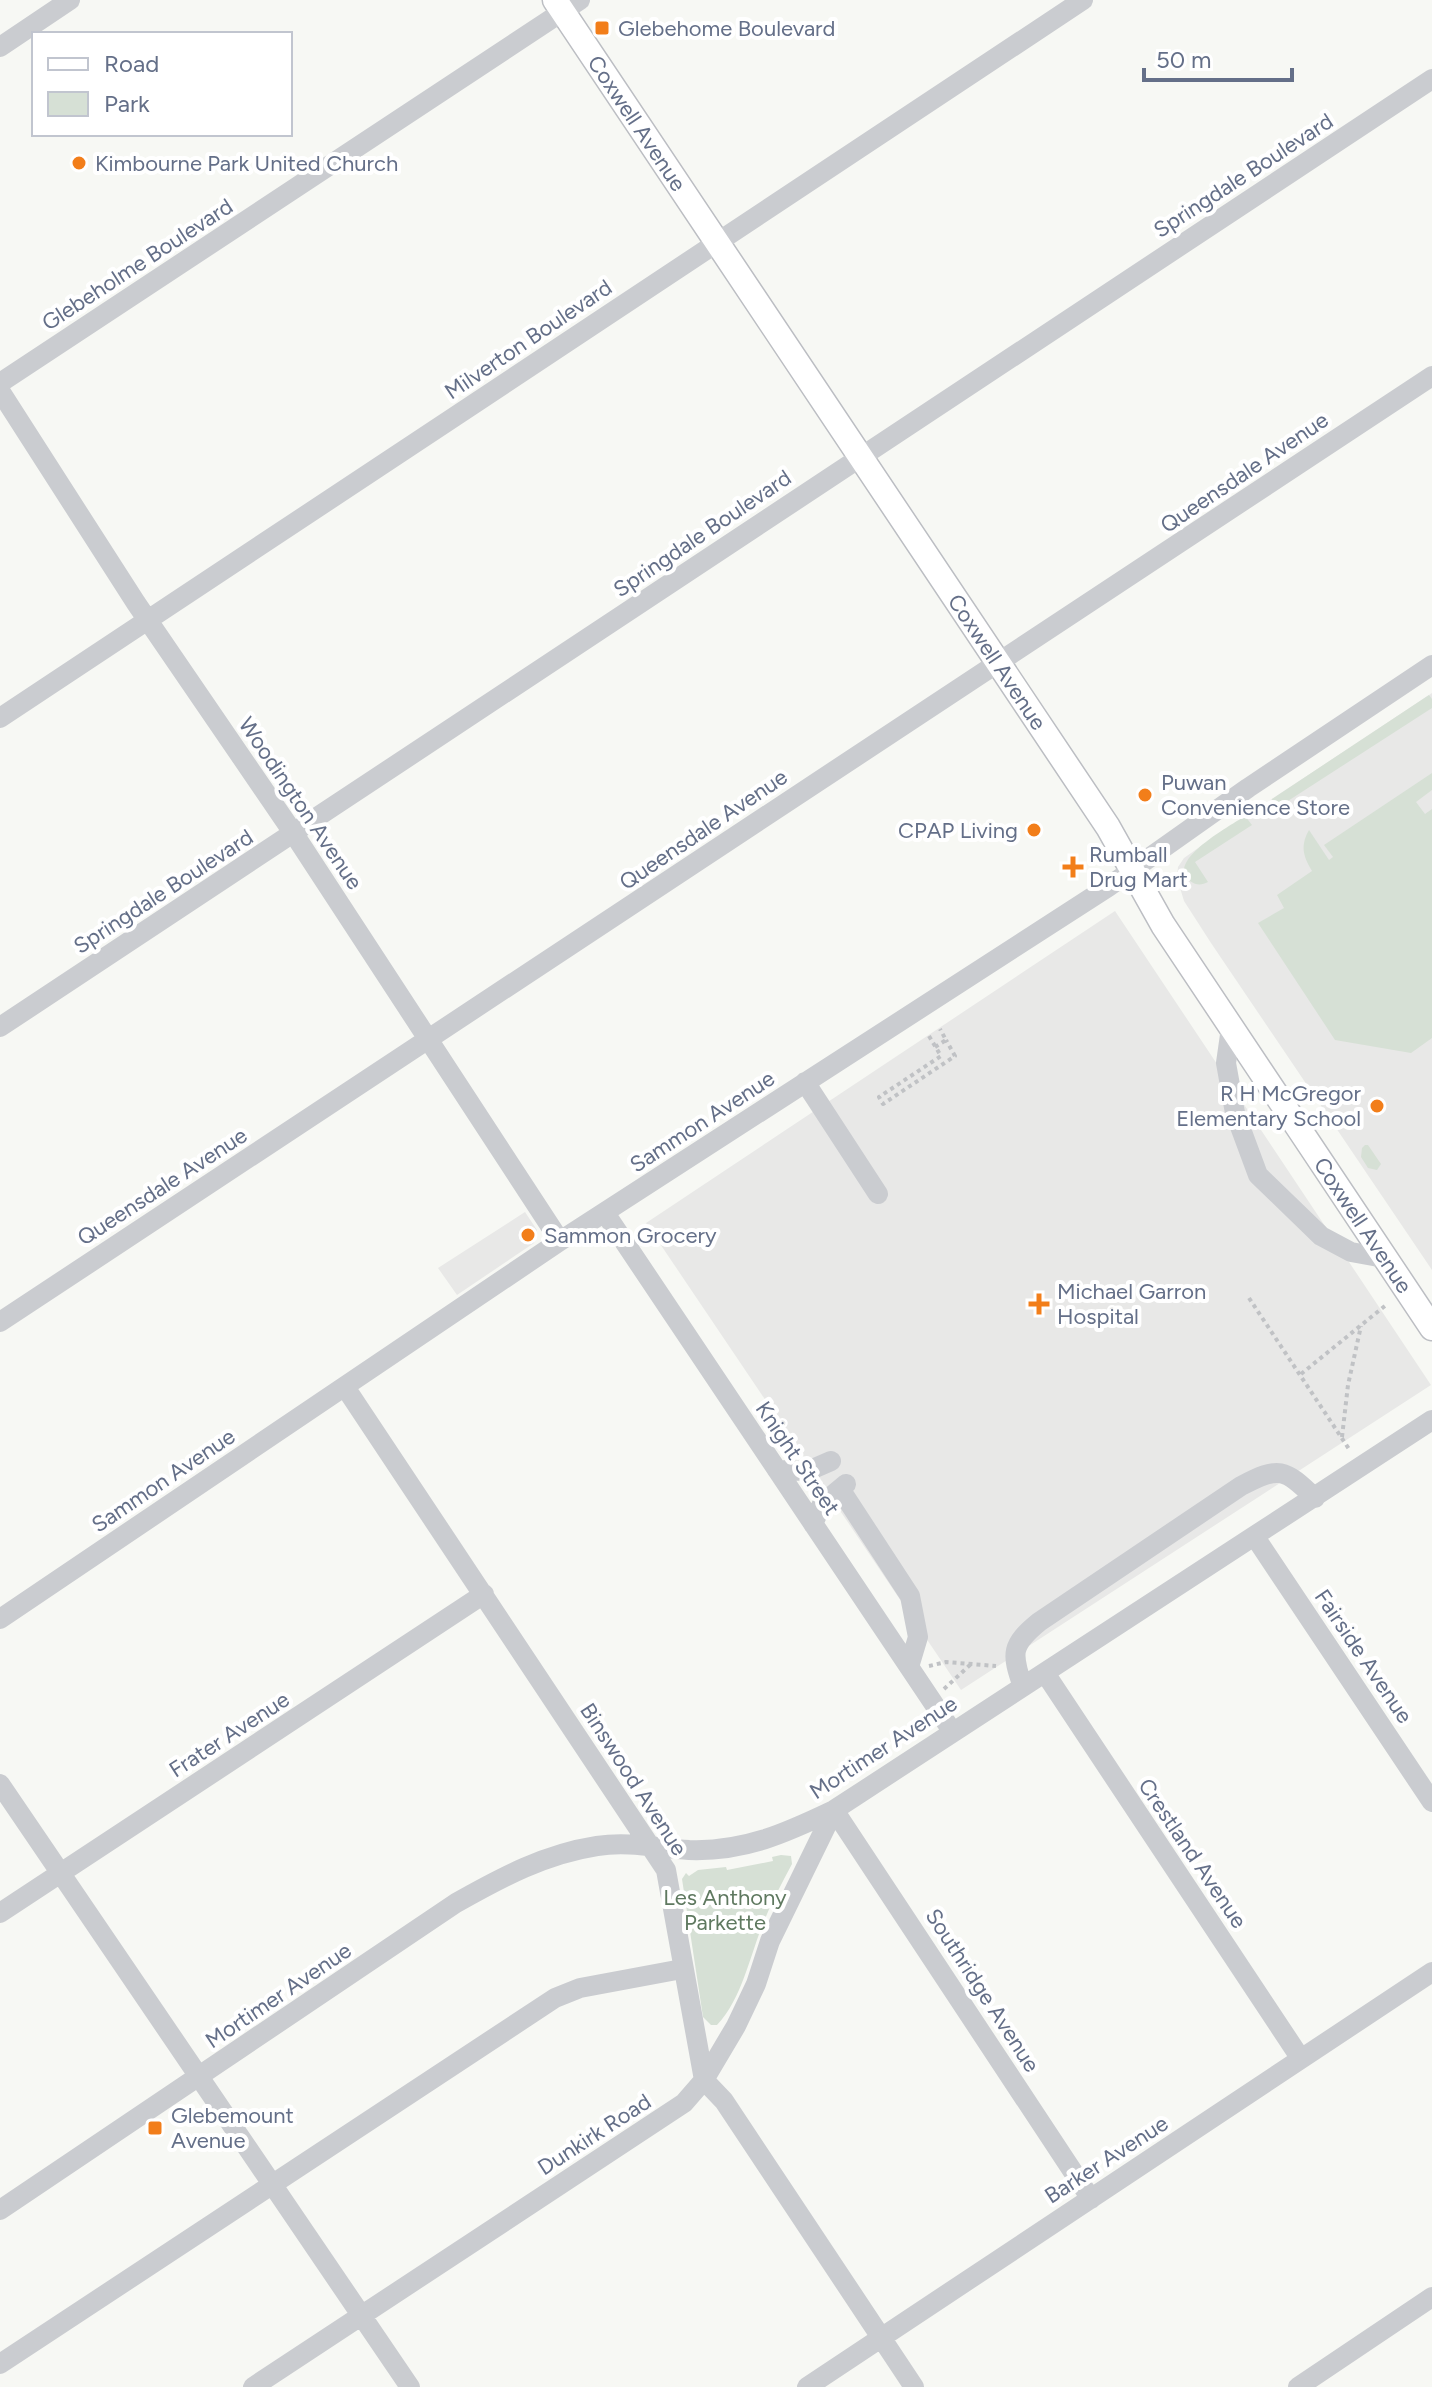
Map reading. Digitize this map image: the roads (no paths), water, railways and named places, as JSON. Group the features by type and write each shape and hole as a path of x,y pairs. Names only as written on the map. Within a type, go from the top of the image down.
{"main road":[{"name":"Coxwell Avenue","path":"566,4 718,242 1108,827 1163,925 1432,1328"}],"street":[{"path":"0,47 70,0"},
{"name":"Milverton Boulevard","path":"0,718 1083,0"},
{"name":"Glebeholme Boulevard","path":"0,383 566,4"},
{"name":"Springdale Boulevard","path":"0,1027 1432,79"},
{"name":"Queensdale Avenue","path":"0,1322 1432,376"},
{"name":"Woodington Avenue","path":"0,391 560,1241"},
{"name":"Sammon Avenue","path":"0,1619 560,1241 1108,887 1432,665"},
{"path":"1231,1028 1226,1063 1235,1113 1258,1175 1321,1236 1351,1252 1384,1258"},
{"path":"805,1082 878,1194"},
{"name":"Knight Street","path":"605,1213 813,1524 918,1667 952,1731"},
{"name":"Binswood Avenue","path":"345,1387 653,1846 666,1870 704,2080 724,2101 914,2387"},
{"name":"Mortimer Avenue","path":"0,2210 456,1903 515,1870 563,1852 600,1845 708,1849 756,1843 834,1810 1432,1420"},
{"path":"777,1470 808,1471 831,1461"},
{"path":"1023,1687 1017,1669 1019,1638 1241,1486 1268,1472 1282,1472 1315,1498"},
{"path":"813,1524 822,1504 845,1490 910,1596 918,1637 918,1667"},
{"name":"Fairside Avenue","path":"1255,1537 1432,1802"},
{"name":"Frater Avenue","path":"0,1913 484,1594"},
{"name":"Crestland Avenue","path":"1045,1673 1301,2059"},
{"path":"0,1784 410,2387"},
{"name":"Dunkirk Road","path":"253,2387 684,2103 704,2080 736,2026 756,1984 770,1941 834,1810"},
{"name":"Southridge Avenue","path":"834,1810 1091,2199"},
{"path":"0,2364 555,1998 580,1988 682,1969"},
{"name":"Barker Avenue","path":"807,2387 1432,1972"},
{"path":"1298,2387 1432,2297"}],"place":[{"name":"Glebehome Boulevard","path":"602,28"},
{"name":"Kimbourne Park United Church","path":"79,163"},
{"name":"Puwan Convenience Store","path":"1145,795"},
{"name":"CPAP Living","path":"1034,830"},
{"name":"Rumball Drug Mart","path":"1073,867"},
{"name":"R H McGregor Elementary School","path":"1377,1106"},
{"name":"Sammon Grocery","path":"528,1235"},
{"name":"Michael Garron Hospital","path":"1039,1304"},
{"name":"Glebemount Avenue","path":"155,2128"}],"park label":[{"name":"Les Anthony Parkette","path":"725,1910"}]}
